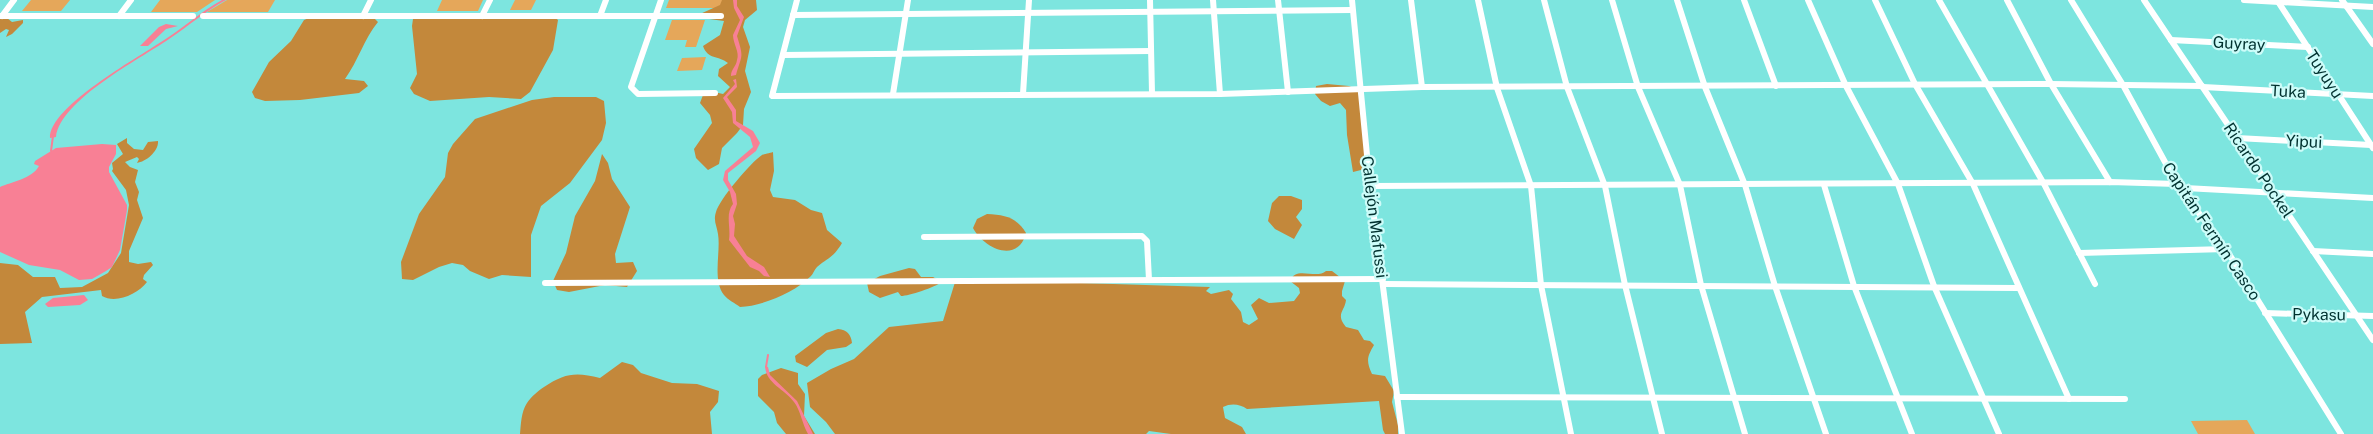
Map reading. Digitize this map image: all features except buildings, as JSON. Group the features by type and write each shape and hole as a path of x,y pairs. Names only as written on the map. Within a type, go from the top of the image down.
{"street":[{"path":"1,16 14,0"},
{"path":"119,16 131,0"},
{"path":"363,16 371,0"},
{"path":"482,16 490,0"},
{"path":"600,16 606,0"},
{"path":"661,0 632,87 634,91 638,94 715,93"},
{"path":"797,0 772,96 1220,94 1350,91 1362,88"},
{"path":"893,94 908,0"},
{"path":"1023,94 1029,0"},
{"path":"1150,0 1152,93"},
{"path":"1213,0 1220,94"},
{"path":"1278,0 1288,92"},
{"name":"Callejón Mafussi","path":"1352,0 1370,186 1402,434"},
{"path":"1411,0 1422,87"},
{"path":"1478,0 1497,88 1531,186 1541,285 1571,434"},
{"path":"1544,0 1567,87 1605,186 1624,285 1662,434"},
{"path":"1612,0 1638,87 1680,185 1701,285 1745,434"},
{"path":"1677,0 1705,87 1745,185 1774,286 1826,434"},
{"path":"1744,0 1776,86"},
{"path":"1808,0 1846,86 1898,184 1934,286 1998,434"},
{"path":"1875,0 1915,84 1973,184 2069,400"},
{"path":"1939,0 2044,184 2095,284"},
{"path":"2007,0 2051,84 2110,182"},
{"name":"Capitán Fermín Casco","path":"2071,0 2123,85 2177,184 2226,249 2341,434"},
{"name":"Ricardo Pockel","path":"2144,0 2373,340"},
{"path":"2244,0 2344,3 2373,7"},
{"name":"Tuyuyu","path":"2278,1 2372,146"},
{"path":"2344,3 2373,44"},
{"path":"793,15 1352,10"},
{"path":"1,16 193,16"},
{"path":"203,16 721,16"},
{"name":"Guyray","path":"2171,40 2308,47"},
{"path":"783,55 1151,51"},
{"name":"Tuka","path":"1362,88 2051,84 2203,87 2373,96"},
{"name":"Yipui","path":"2237,138 2372,146"},
{"path":"1370,186 2044,184 2110,182 2177,184 2185,188 2373,198"},
{"path":"1824,185 1854,286 1912,434"},
{"path":"924,237 1142,236 1147,241 1149,280"},
{"path":"2079,253 2226,249"},
{"path":"2313,251 2373,254"},
{"path":"545,283 1149,280 2019,288"},
{"name":"Pykasu","path":"2266,313 2356,314 2373,316"},
{"path":"1397,397 2125,399"}],"shaded area":[{"path":"31,0 70,0 61,11 22,11"},
{"path":"160,0 215,0 197,12 151,12"},
{"path":"222,0 226,0 86,95 71,109 61,123 56,137 50,138 53,126 78,98 115,71 169,37"},
{"path":"227,0 275,0 268,12 207,12"},
{"path":"442,0 483,0 478,11 437,11"},
{"path":"515,0 536,0 531,10 510,10"},
{"path":"669,0 730,0 731,8 666,8"},
{"path":"722,0 756,0 757,10 745,20 743,27 750,47 745,71 751,92 744,109 743,125 722,148 719,164 708,170 696,158 694,149 712,123 710,115 700,103 703,95 714,92 723,94 730,87 718,76 719,69 728,63 710,55 703,46 720,35 724,21 702,18 700,14 720,5"},
{"path":"733,0 737,0 737,6 744,17 737,36 741,59 736,75 731,76 738,57 733,35 740,20 734,8"},
{"path":"314,16 373,17 378,22 345,79 364,81 368,86 359,93 300,100 265,101 255,98 252,92 269,62 291,41 304,20"},
{"path":"553,16 558,20 553,50 530,92 521,99 489,97 430,101 414,94 410,88 417,74 412,26 413,19"},
{"path":"0,18 7,18 12,22 23,20 23,23 6,37 9,30 6,29 0,33"},
{"path":"672,20 705,20 696,47 685,47 687,40 665,40"},
{"path":"166,24 178,26 166,29 148,46 140,46 159,27"},
{"path":"706,57 702,70 677,71 682,58"},
{"path":"736,79 737,87 727,97 736,110 736,121 753,131 760,143 756,151 728,173 728,180 736,194 737,204 733,216 735,224 734,236 747,256 764,267 770,277 764,276 759,271 750,267 729,240 729,212 733,204 730,192 723,180 725,171 753,147 750,137 733,123 732,112 723,98 735,84 733,80"},
{"path":"1327,84 1349,86 1358,90 1370,162 1365,169 1353,172 1347,135 1346,110 1340,103 1330,106 1321,101 1315,94 1316,86"},
{"path":"554,97 596,97 604,101 606,123 602,140 570,183 541,206 531,235 531,277 502,275 489,279 470,271 463,265 452,263 439,267 413,280 402,279 401,262 419,214 445,177 448,153 453,144 475,119 532,100"},
{"path":"127,138 127,143 134,149 143,150 148,142 158,141 156,149 148,158 137,163 139,159 137,157 125,162 130,167 138,170 135,182 139,192 137,200 143,218 129,251 129,262 138,264 151,262 153,265 144,275 143,279 147,282 132,294 114,299 102,296 101,290 42,297 25,312 32,343 0,344 0,263 18,265 33,277 55,277 60,288 82,287 108,273 121,253 129,205 126,190 112,171 112,163 123,154 117,144"},
{"path":"102,144 116,145 116,154 109,167 109,172 127,205 120,250 112,267 92,279 79,280 60,270 29,265 0,252 0,187 32,174 39,166 34,164 35,161 56,148"},
{"path":"773,152 774,171 770,190 773,197 795,200 811,210 822,213 827,230 842,243 833,255 817,267 811,276 796,288 777,298 740,307 724,295 718,282 719,241 715,215 718,206 743,173 762,155"},
{"path":"602,154 608,163 612,179 630,207 615,254 616,263 633,262 637,271 627,287 605,285 569,292 557,290 553,281 566,253 575,216 595,181"},
{"path":"1279,196 1291,196 1302,200 1302,209 1296,217 1302,225 1294,239 1275,229 1268,221 1272,203"},
{"path":"987,214 1005,216 1018,223 1026,233 1022,243 1009,251 992,247 985,242 973,228 977,219"},
{"path":"909,268 915,269 921,277 933,277 942,282 928,289 905,296 901,296 898,292 880,298 869,292 867,283 880,276"},
{"path":"1332,271 1345,281 1342,291 1342,296 1346,300 1341,316 1343,323 1346,327 1358,330 1364,340 1370,341 1374,345 1369,356 1369,366 1372,374 1385,376 1394,391 1392,402 1398,425 1398,434 1385,434 1379,401 1247,409 1235,405 1223,407 1225,418 1242,427 1246,434 1171,434 1149,431 1146,434 835,434 826,422 810,407 807,383 831,369 854,359 889,327 943,321 956,279 1210,287 1206,291 1211,294 1229,290 1233,294 1231,299 1241,312 1243,322 1249,325 1258,319 1251,305 1259,298 1269,303 1294,301 1300,293 1299,288 1290,281 1293,276 1301,273 1317,274"},
{"path":"84,295 88,300 80,305 48,307 45,304 53,298"},
{"path":"838,329 848,333 852,343 846,347 827,350 807,367 796,362 795,356 826,333"},
{"path":"622,362 633,365 641,373 672,383 697,384 719,391 718,402 710,412 712,434 520,434 525,407 535,394 551,382 571,375 600,378"},
{"path":"765,366 768,367 770,375 797,401 813,434 808,434 796,406 790,397 772,382"},
{"path":"781,368 798,373 798,384 805,394 804,416 815,434 786,434 777,423 774,412 758,396 758,379 762,375"},
{"path":"2247,420 2255,434 2198,434 2191,421"}],"waterway":[{"path":"51,151 53,136"},
{"path":"766,367 768,355"}]}
